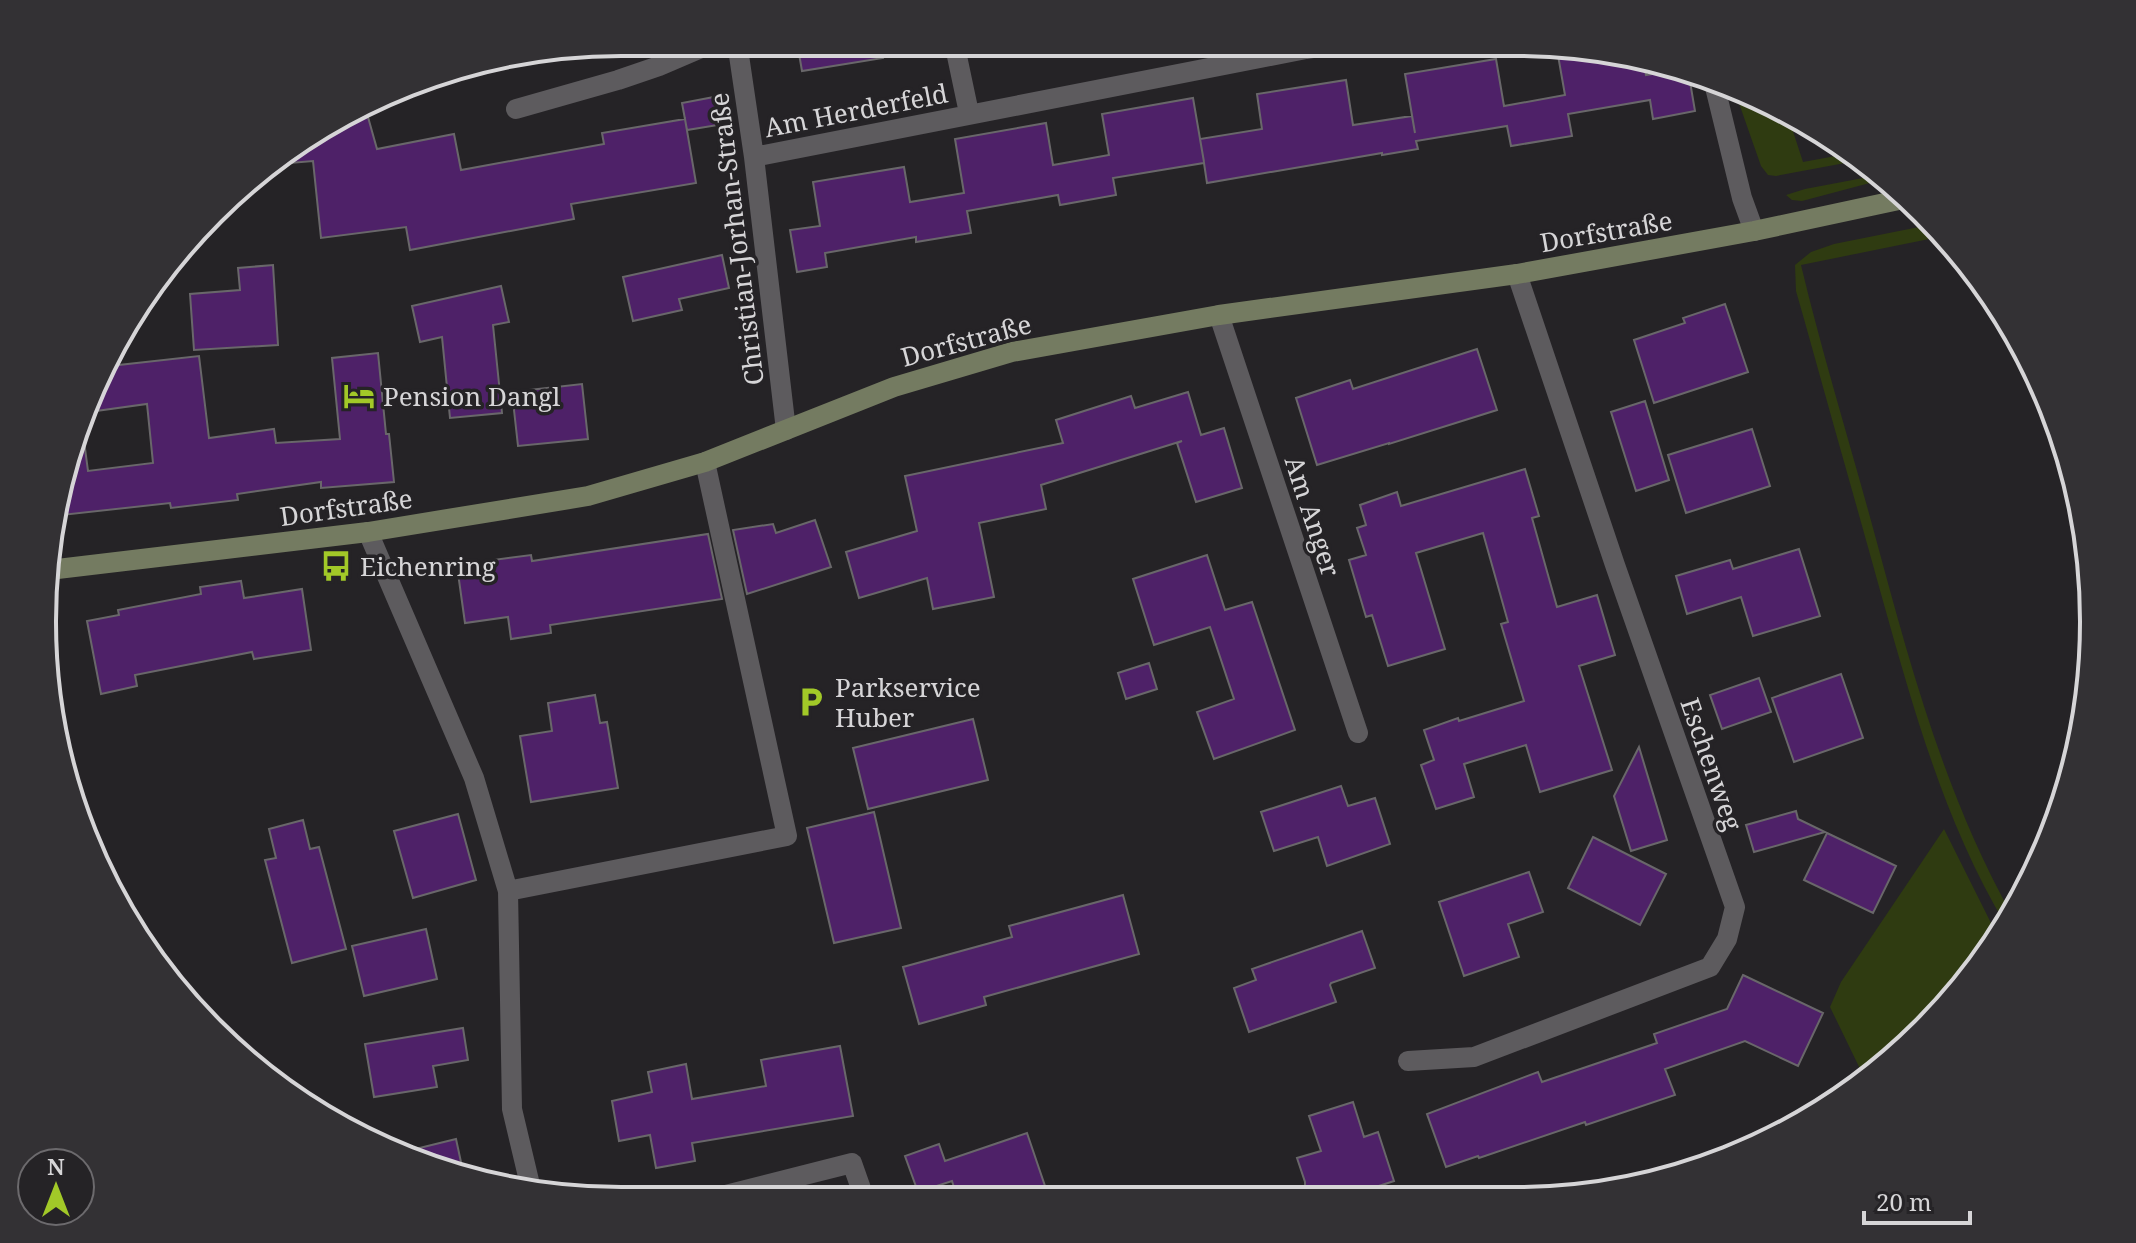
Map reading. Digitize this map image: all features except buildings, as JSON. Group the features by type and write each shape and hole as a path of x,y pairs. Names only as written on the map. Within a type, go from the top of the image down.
{"street":[{"path":"516,109 618,80 682,56"},
{"name":"Christian-Jorhan-Straße","path":"739,56 786,430"},
{"name":"Am Herderfeld","path":"957,56 969,113"},
{"name":"Am Herderfeld","path":"754,157 1275,56"},
{"path":"1717,94 1742,198 1754,231"},
{"name":"Dorfstraße","path":"59,569 368,532 588,496 705,462 894,387 1012,352 1219,315 1517,274 1754,231 1893,201"},
{"name":"Eschenweg","path":"1408,1061 1474,1057 1710,967 1727,939 1735,907 1517,274"},
{"name":"Am Anger","path":"1219,315 1358,733"},
{"path":"508,891 787,836 705,462"},
{"path":"368,532 474,778 508,891 512,1109 529,1179"},
{"path":"757,1187 852,1163 860,1187"}],"green space":[{"path":"1739,102 1792,129 1803,162 1836,156 1845,163 1776,176 1768,175 1761,166"},
{"path":"1865,178 1871,183 1802,201 1792,200 1786,195"},
{"path":"1919,227 1930,239 1801,265 1915,677 1930,726 1967,822 2005,902 1999,912 1949,808 1920,726 1796,291 1795,265 1811,252 1834,244"},
{"path":"1944,829 1992,925 1985,936 1940,994 1860,1069 1830,1007 1841,982"}],"place":[{"name":"Pension Dangl","path":"359,396"},
{"name":"Eichenring","path":"336,566"},
{"name":"Parkservice Huber","path":"811,702"}]}
